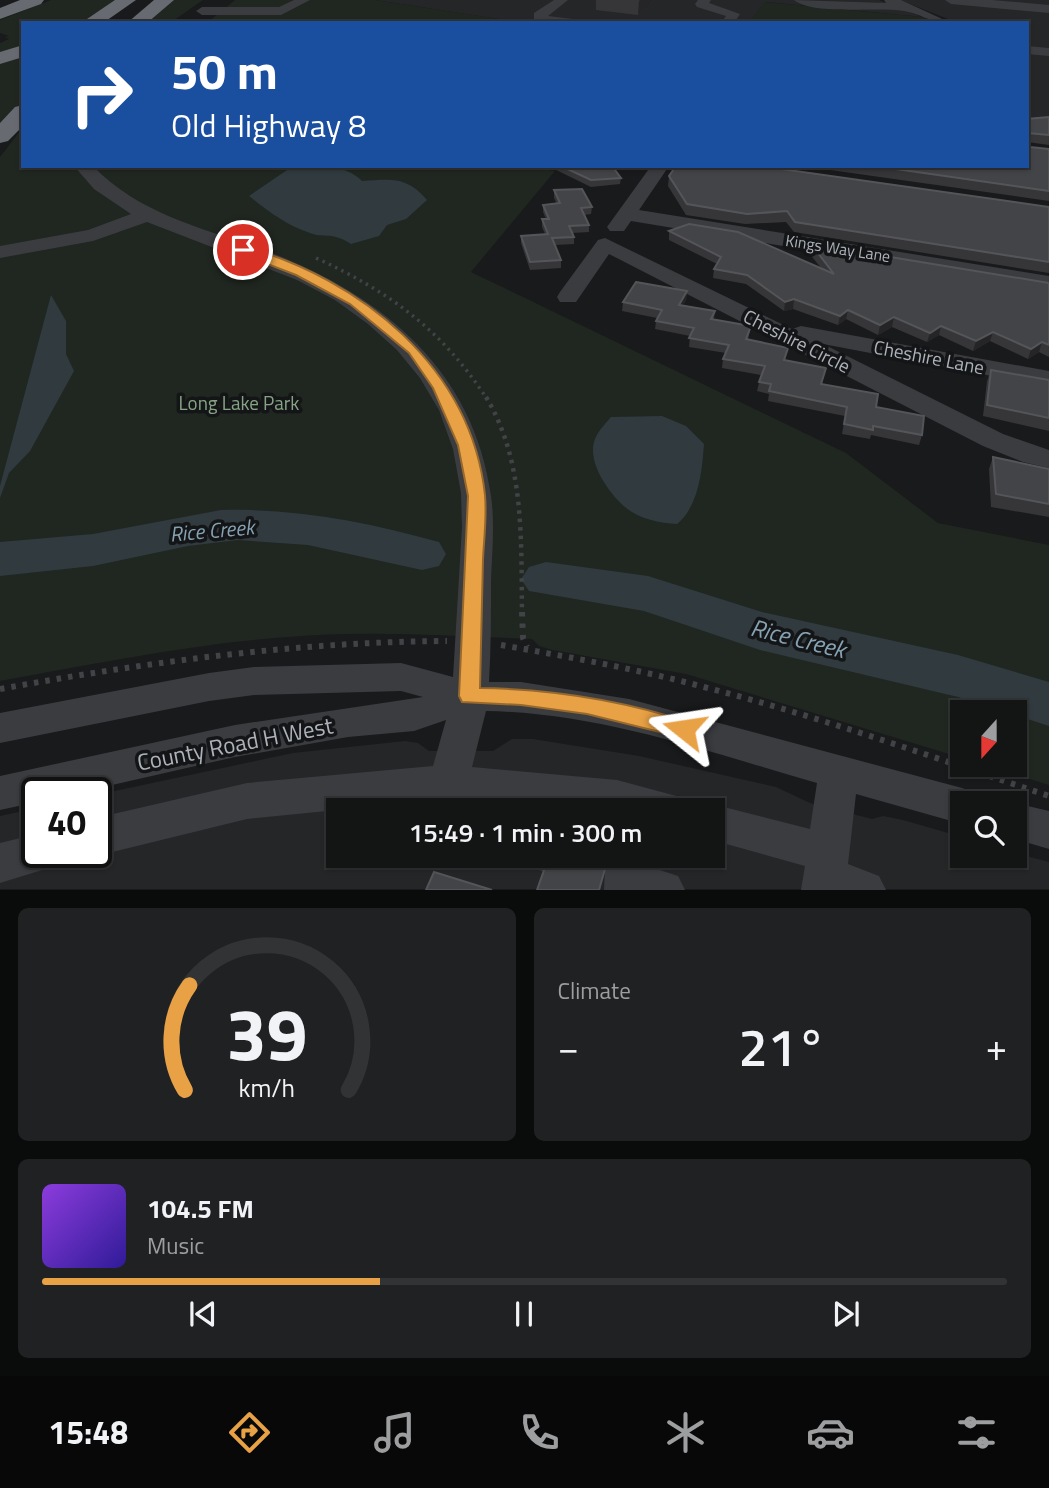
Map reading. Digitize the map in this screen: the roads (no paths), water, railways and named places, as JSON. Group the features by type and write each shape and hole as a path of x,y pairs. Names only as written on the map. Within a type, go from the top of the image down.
{"highway":[{"path":"0,14 35,0"},
{"path":"93,21 127,0"},
{"path":"127,21 143,0"},
{"path":"139,21 165,0"},
{"path":"0,58 21,52"},
{"path":"0,136 21,114"}],"street":[{"path":"214,0 196,14 281,11 304,0"},
{"path":"556,21 539,16 562,0"},
{"path":"705,0 702,4 734,14 729,21"},
{"path":"800,0 840,6 905,7"},
{"path":"890,0 940,21"},
{"path":"951,0 1049,9"},
{"path":"1010,0 1049,3"},
{"path":"1029,50 1049,52"},
{"path":"85,168 109,192 148,215 301,272 337,291 414,350 441,387 466,445 477,496 470,696 448,782"},
{"path":"568,296 659,168"},
{"name":"Kings Way Lane","path":"626,214 1049,283"},
{"path":"0,252 93,234 148,215"},
{"name":"Cheshire Circle","path":"605,244 993,440 1032,456 1049,459"},
{"name":"Cheshire Lane","path":"768,326 1049,379"},
{"name":"County Road H West","path":"0,728 122,703 254,681 401,677 470,696 521,697 629,714 950,803"},
{"name":"County Road H West","path":"0,793 235,741 348,722 414,716 470,696"},
{"path":"725,828 835,877 839,771"},
{"path":"112,833 247,802 356,789 448,782 617,798"},
{"path":"1027,825 1049,831"},
{"path":"0,863 21,857"},
{"path":"592,868 663,890"}],"waterway":[{"name":"Rice Creek","path":"0,559 93,550 188,530 238,525 308,529 422,554"},
{"name":"Rice Creek","path":"546,579 648,594 760,631 958,676 1049,704"}],"park label":[{"name":"Long Lake Park","path":"239,403"}]}
